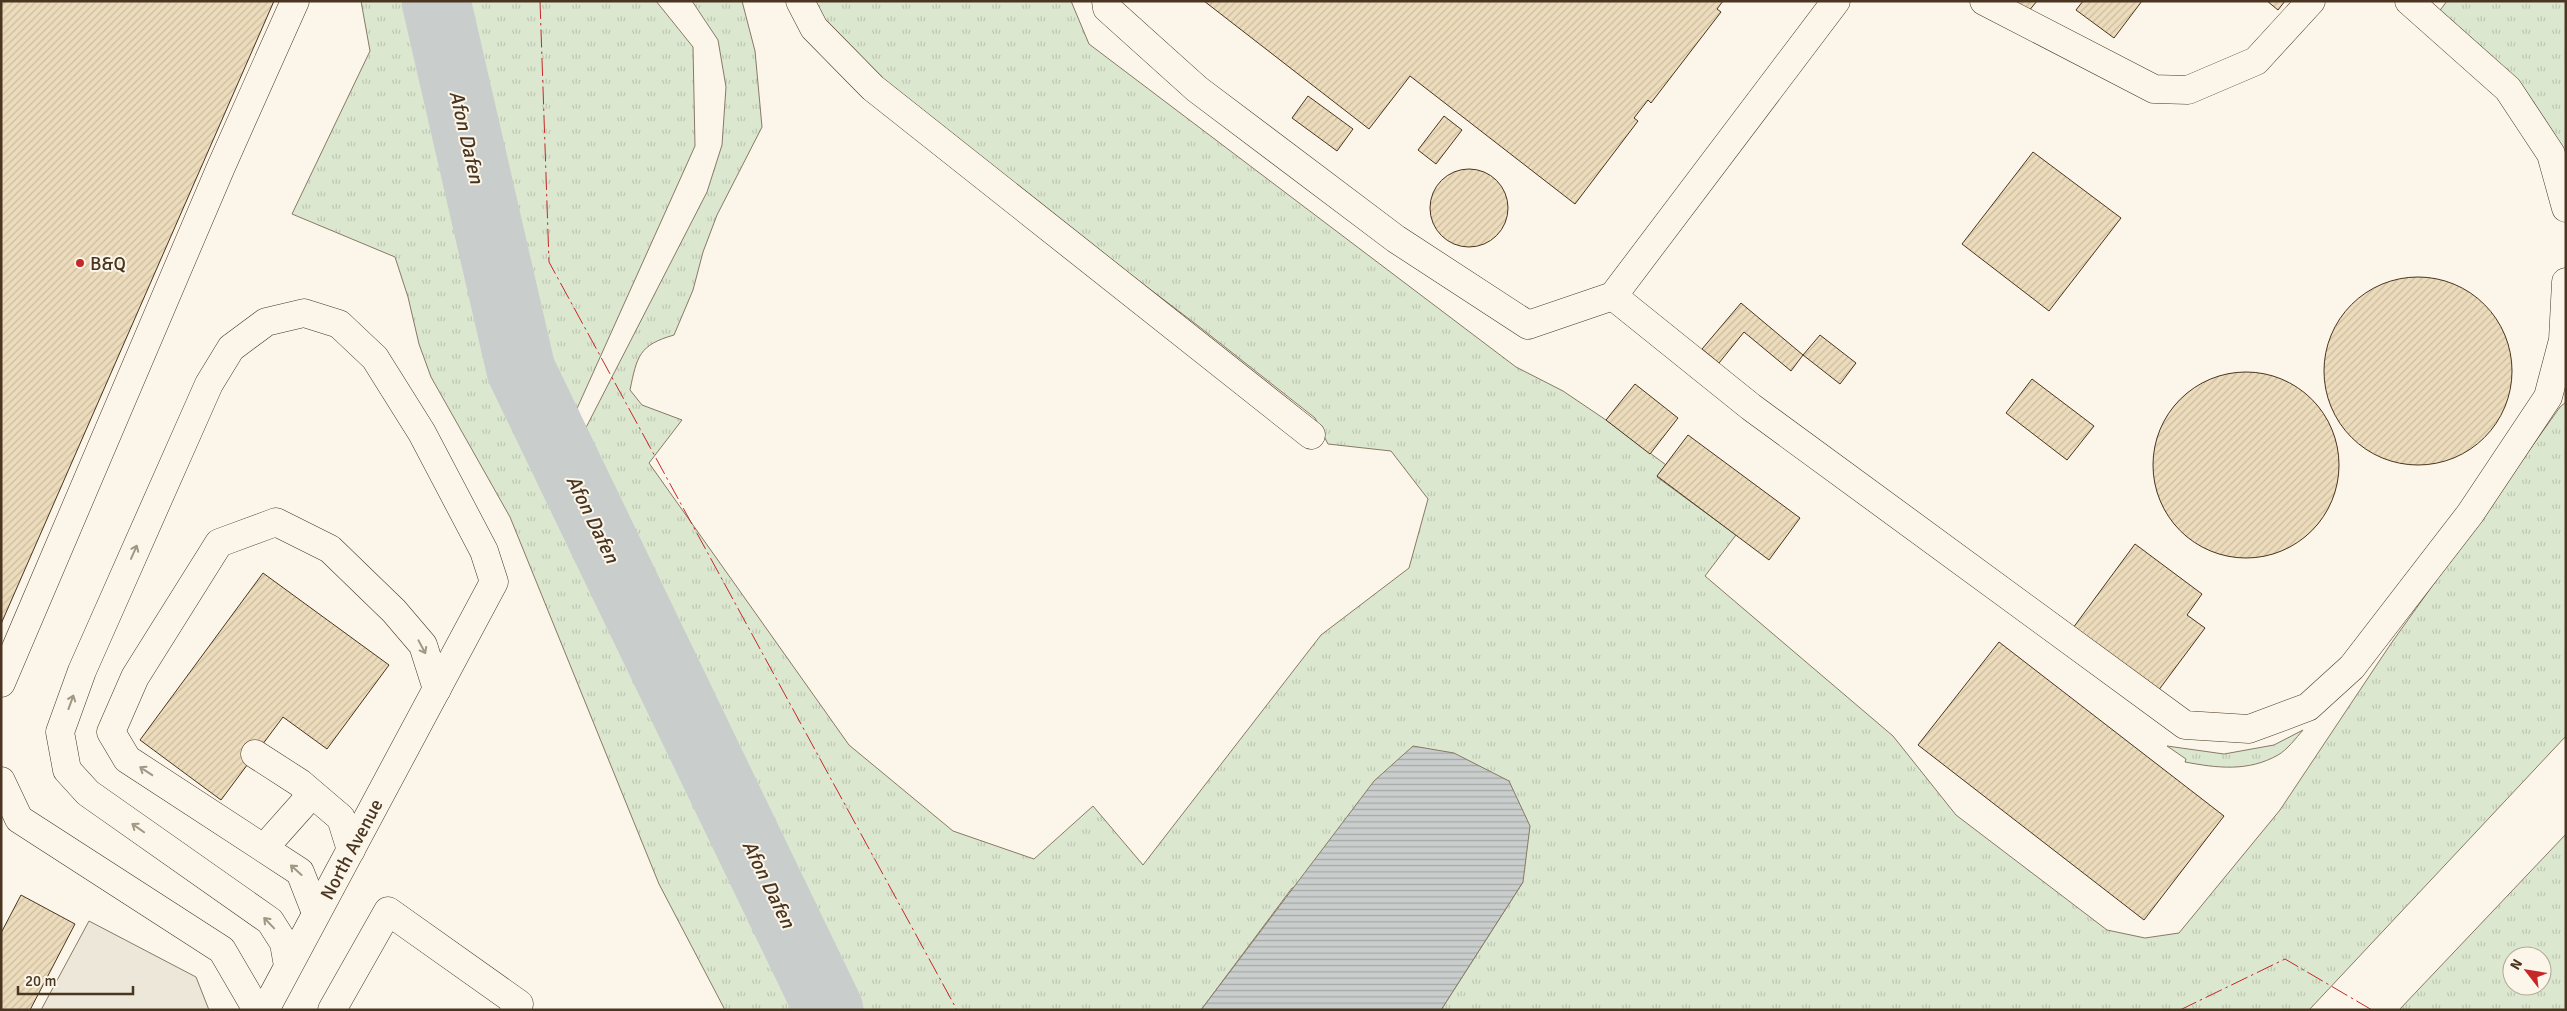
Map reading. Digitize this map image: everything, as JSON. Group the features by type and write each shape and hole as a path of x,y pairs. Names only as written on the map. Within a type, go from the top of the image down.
{"street":[{"path":"1,683 221,167 295,1"},
{"path":"800,1 814,28 873,88 1311,435"},
{"path":"1106,1 1107,8 1197,89 1396,239 1528,325 1613,296 1836,1"},
{"path":"1984,1 2154,89 2188,90 2256,61 2311,1"},
{"path":"2409,1 2508,89 2551,154 2566,208"},
{"path":"1613,296 1751,407 2185,725 2249,729 2308,707 2352,666 2470,514 2548,397 2563,340 2566,282"},
{"name":"North Avenue","path":"265,1010 494,582 484,551 422,433 375,358 339,324 304,313 266,322 231,348 205,393 82,671 60,732 67,770 88,793 270,921 284,943 288,966"},
{"path":"316,913 300,872 127,759 111,732 135,677 219,543 276,522 330,549 394,611 423,645 437,689"},
{"path":"255,754 312,794 342,818 351,850"},
{"path":"1,781 19,820 222,950 257,1010"},
{"path":"264,848 312,794"},
{"path":"332,1010 388,911 519,1004 514,1010"}],"green space":[{"path":"361,1 656,1 693,47 695,146 575,413 543,476 804,1010 725,1010 659,884 510,517 431,377 419,344 408,297 395,257 292,214 370,51"},
{"path":"692,1 742,1 755,51 762,127 717,215 703,252 693,290 674,335 653,343 647,348 638,360 635,368 630,390 642,405 682,420 649,463 849,745 953,831 1034,859 1093,806 1143,865 1321,635 1409,568 1428,499 1391,451 1328,444 1315,418 1197,325 881,85 825,26 812,1 1071,1 1089,44 1516,367 1563,391 1606,420 1666,465 1657,477 1736,535 1705,576 1893,736 1956,815 2107,930 2145,938 2179,933 2280,810 2390,645 2560,407 2566,402 2566,736 2309,1010 1441,1010 1523,882 1292,888 1201,1010 841,1010 575,449 707,192 722,145 726,87 718,40"},
{"path":"2447,1 2566,1 2566,162 2533,101 2438,13"},
{"path":"2303,730 2278,755 2244,766 2221,767 2185,762 2186,759 2167,746 2224,754 2274,745"},
{"path":"2566,834 2566,1010 2399,1010"}],"shaded area":[{"path":"1413,746 1454,753 1509,781 1530,826 1523,882 1441,1010 1201,1010 1374,781"},
{"path":"89,921 196,977 209,1010 41,1010"}],"building":[{"name":"B&Q","path":"1,1 274,1 1,624"},
{"path":"1204,1 1723,1 1717,9 1721,12 1651,103 1648,100 1634,118 1638,121 1575,204 1410,76 1369,129"},
{"path":"2013,1 2037,1 2028,12"},
{"path":"2083,1 2142,1 2114,38 2076,10"},
{"path":"2267,1 2285,1 2278,10"},
{"path":"1308,96 1353,129 1337,151 1292,118"},
{"path":"1444,116 1462,130 1436,164 1418,150"},
{"path":"2033,152 2121,218 2049,311 1962,244"},
{"path":"1461,169 1477,169 1491,175 1502,186 1508,200 1508,216 1502,230 1491,241 1477,247 1461,247 1447,241 1436,230 1430,216 1430,200 1436,186 1447,175"},
{"path":"2418,277 2436,279 2454,285 2470,293 2484,305 2496,319 2504,335 2510,353 2512,371 2510,389 2504,407 2496,423 2484,437 2470,449 2454,457 2436,463 2418,465 2400,463 2382,457 2366,449 2352,437 2340,423 2332,407 2326,389 2324,371 2326,353 2332,335 2340,319 2352,305 2366,293 2382,285 2400,279"},
{"path":"1741,303 1803,355 1791,371 1744,332 1719,363 1702,349"},
{"path":"1820,335 1856,363 1840,384 1803,355"},
{"path":"2255,372 2282,379 2298,387 2312,399 2324,413 2332,429 2338,447 2338,483 2332,501 2324,517 2312,531 2298,543 2282,551 2264,557 2237,558 2210,551 2194,543 2168,517 2154,483 2153,456 2160,429 2168,413 2194,387 2228,373"},
{"path":"2032,379 2094,426 2067,460 2006,413"},
{"path":"1635,384 1678,418 1650,454 1606,420"},
{"path":"1688,435 1800,518 1769,560 1657,476"},
{"path":"2135,544 2202,594 2187,615 2205,628 2158,691 2073,628"},
{"path":"263,573 389,665 327,749 283,717 221,800 140,740"},
{"path":"1999,642 2224,816 2144,920 1918,745"},
{"path":"21,895 75,924 30,1010 1,1010 1,933"}],"waterway":[{"name":"Afon Dafen","path":"436,1 521,370 829,1010"}],"power":[{"path":"540,1 549,262 957,1010"},
{"path":"2180,1010 2285,959 2372,1010"}],"place":[{"name":"B&Q","path":"80,263"}]}
